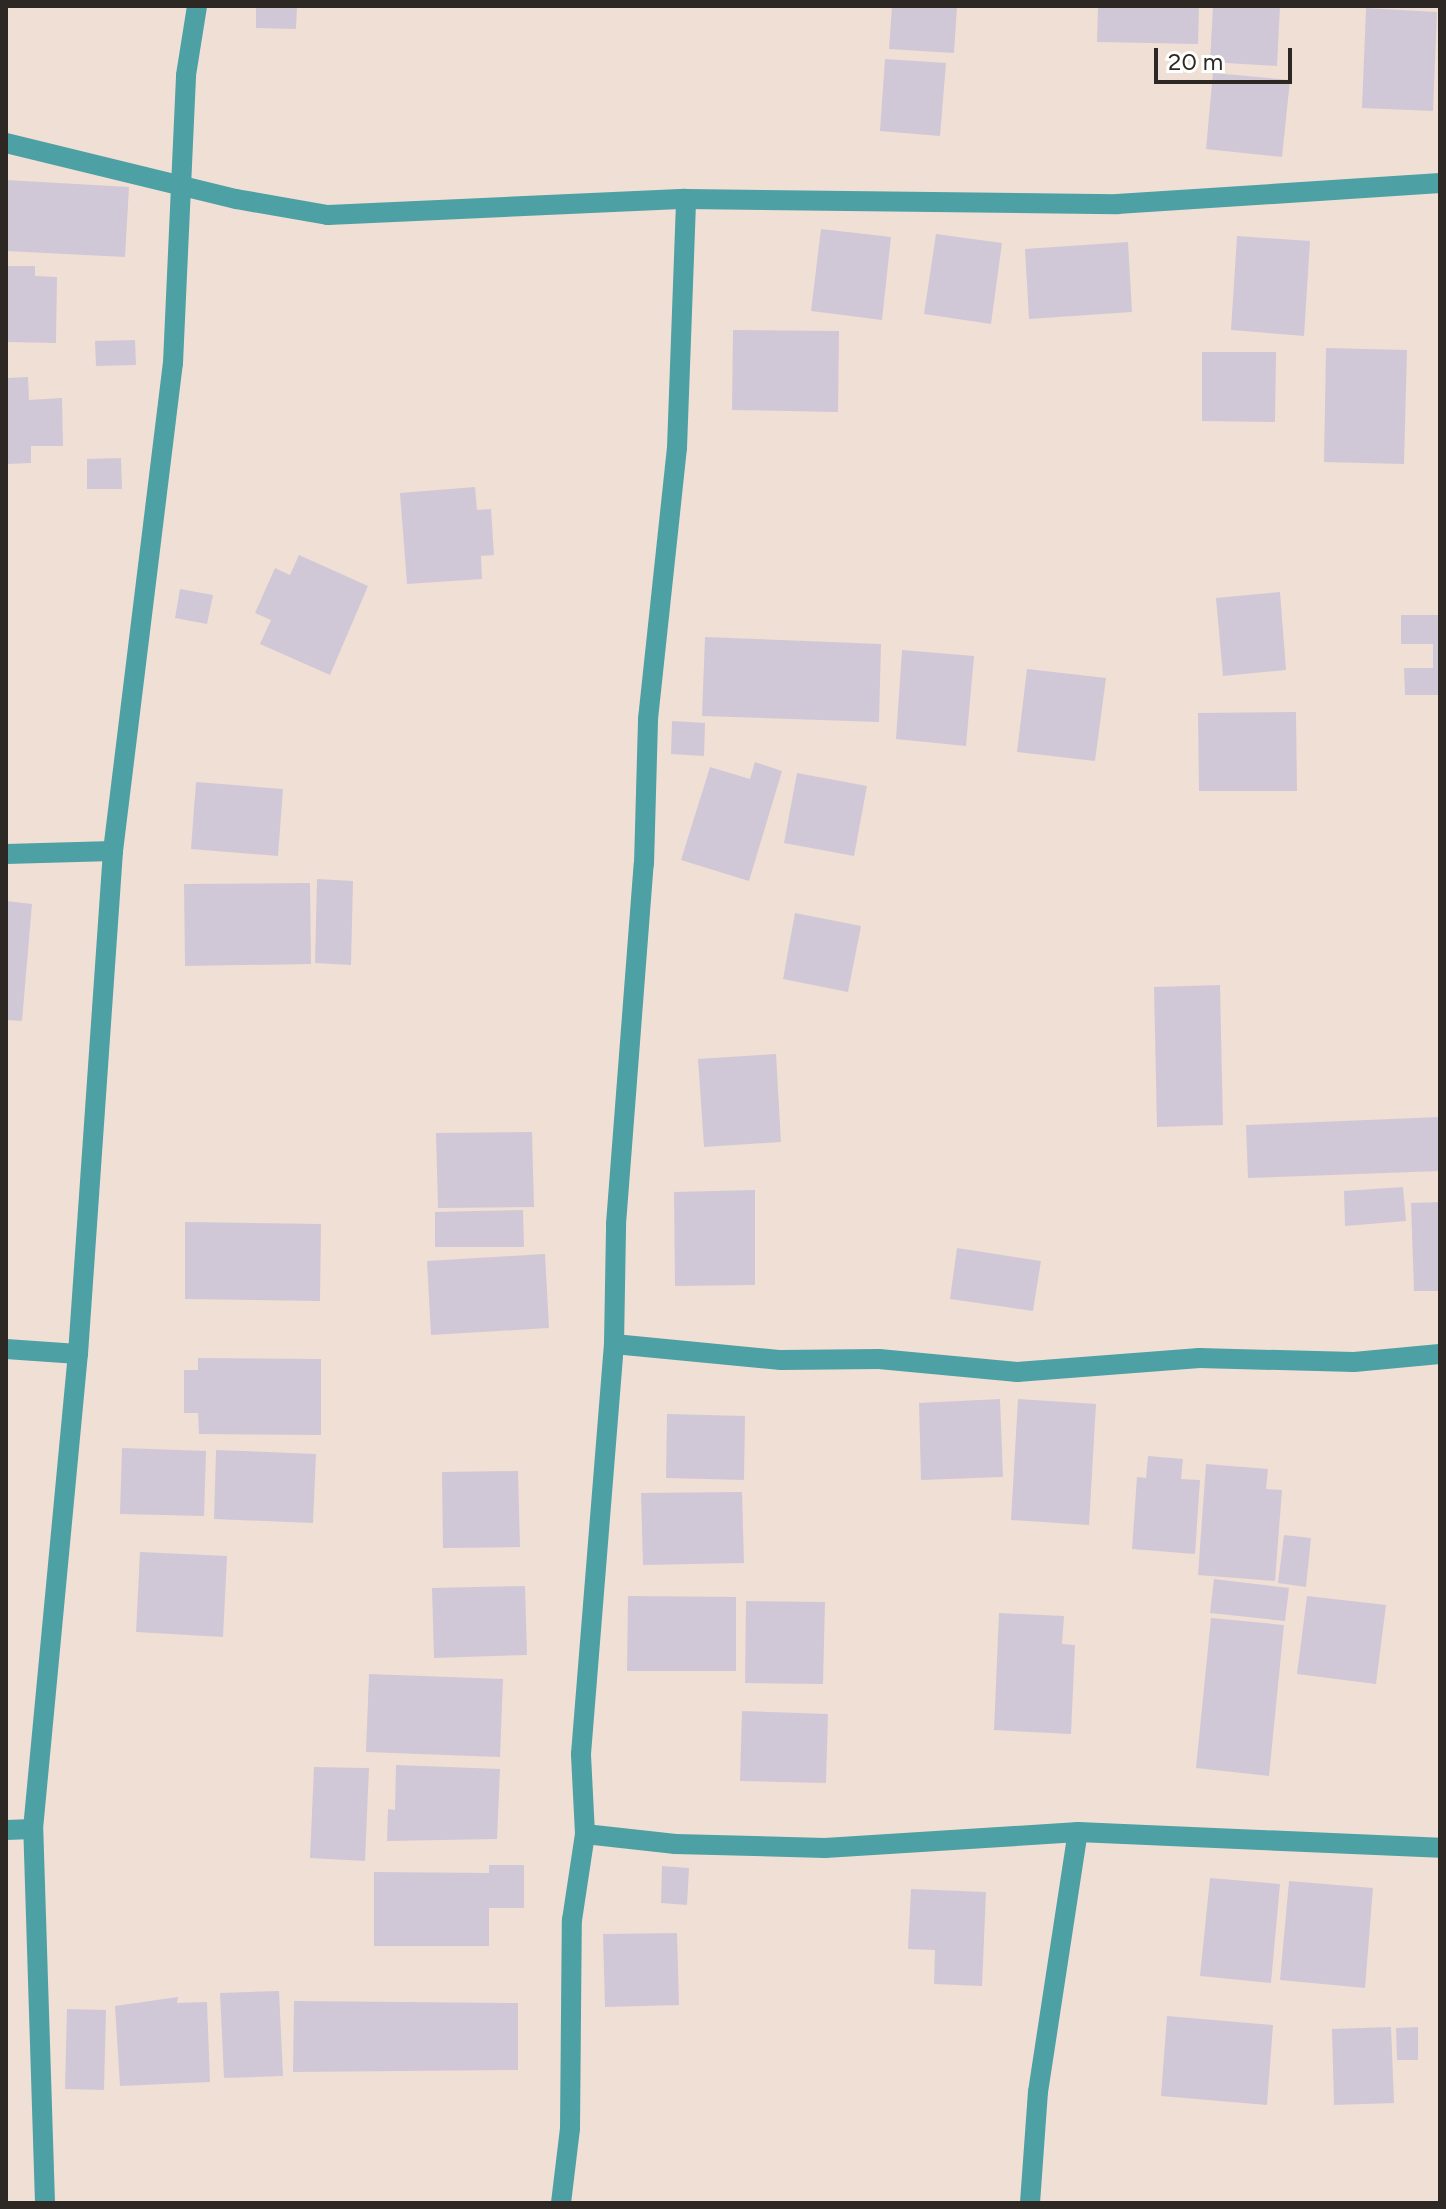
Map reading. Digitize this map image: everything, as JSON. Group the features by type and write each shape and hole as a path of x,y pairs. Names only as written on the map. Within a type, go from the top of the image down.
{"street":[{"path":"45,2203 33,1829 78,1354 113,851 173,363 179,186 197,6"},
{"path":"6,143 179,186 328,215 686,199 1117,204 1440,183"},
{"path":"561,2203 570,2129 572,1920 585,1834 581,1754 614,1344 616,1224 644,864 648,719 677,448 686,199"},
{"path":"6,854 113,851"},
{"path":"614,1344 781,1360 879,1359 1017,1372 1199,1358 1354,1362 1440,1354"},
{"path":"6,1349 78,1354"},
{"path":"6,1830 33,1829"},
{"path":"585,1834 675,1844 825,1848 1078,1832 1440,1848"},
{"path":"1030,2203 1038,2092 1078,1832"}],"building":[{"path":"256,6 297,6 296,29 256,28"},
{"path":"892,6 957,6 954,53 889,49"},
{"path":"1098,6 1199,6 1198,44 1097,42"},
{"path":"1213,6 1280,6 1277,66 1210,62"},
{"path":"1366,8 1437,12 1433,111 1362,108"},
{"path":"885,59 946,63 940,136 880,131"},
{"path":"1213,73 1290,80 1282,157 1206,149"},
{"path":"6,180 129,187 125,257 6,251"},
{"path":"821,229 891,237 882,320 811,311"},
{"path":"936,234 1002,243 991,324 924,314"},
{"path":"1237,236 1310,241 1304,336 1231,330"},
{"path":"1128,242 1132,312 1029,319 1025,249"},
{"path":"6,266 35,266 35,276 57,277 56,343 6,342"},
{"path":"733,330 839,331 838,412 732,410"},
{"path":"135,340 136,365 96,366 95,341"},
{"path":"1326,348 1407,350 1404,464 1324,462"},
{"path":"1202,352 1276,352 1275,422 1202,421"},
{"path":"28,377 29,400 62,398 63,446 31,446 31,463 6,464 6,378"},
{"path":"121,458 122,489 87,489 87,459"},
{"path":"475,487 477,510 491,509 494,555 481,556 482,579 407,584 400,493"},
{"path":"299,555 368,586 330,675 260,644 271,620 255,613 275,568 290,575"},
{"path":"180,589 213,595 207,624 175,618"},
{"path":"1280,592 1286,670 1223,676 1216,598"},
{"path":"1401,615 1440,615 1440,695 1405,695 1404,668 1433,668 1433,644 1401,644"},
{"path":"705,637 881,644 879,722 702,716"},
{"path":"902,650 974,656 966,746 896,739"},
{"path":"1027,669 1106,678 1095,761 1017,752"},
{"path":"1296,712 1297,791 1199,791 1198,713"},
{"path":"672,721 705,723 704,756 671,754"},
{"path":"755,762 782,771 749,881 681,860 710,767 750,779"},
{"path":"797,773 867,786 854,856 784,843"},
{"path":"196,782 283,789 278,856 191,849"},
{"path":"317,879 353,881 351,965 315,963"},
{"path":"310,883 311,964 185,966 184,884"},
{"path":"6,901 32,904 22,1021 6,1020"},
{"path":"795,913 861,926 848,992 783,979"},
{"path":"1220,985 1223,1125 1157,1127 1154,987"},
{"path":"776,1054 781,1142 704,1147 698,1059"},
{"path":"1440,1117 1440,1171 1248,1178 1246,1125"},
{"path":"532,1132 534,1207 438,1208 436,1133"},
{"path":"1403,1187 1406,1221 1345,1226 1344,1191"},
{"path":"755,1190 755,1285 675,1286 674,1192"},
{"path":"1440,1202 1440,1291 1414,1291 1411,1203"},
{"path":"523,1210 524,1247 435,1247 435,1212"},
{"path":"185,1222 321,1224 320,1301 185,1299"},
{"path":"957,1248 1041,1261 1033,1311 950,1299"},
{"path":"545,1254 549,1328 431,1335 427,1261"},
{"path":"198,1358 321,1359 321,1435 199,1434 198,1413 184,1413 184,1370 198,1370"},
{"path":"1000,1399 1003,1477 921,1480 919,1403"},
{"path":"1018,1399 1096,1404 1089,1525 1011,1520"},
{"path":"667,1414 745,1416 744,1480 666,1478"},
{"path":"122,1448 206,1451 204,1516 120,1514"},
{"path":"216,1450 316,1454 313,1523 214,1519"},
{"path":"1148,1456 1183,1459 1181,1479 1200,1480 1195,1554 1132,1549 1137,1477 1146,1478"},
{"path":"1206,1464 1268,1469 1266,1489 1282,1490 1275,1581 1198,1575"},
{"path":"518,1471 520,1547 443,1548 442,1472"},
{"path":"742,1492 744,1563 643,1565 641,1493"},
{"path":"1284,1535 1311,1538 1306,1587 1278,1583"},
{"path":"140,1552 227,1556 223,1637 136,1632"},
{"path":"1214,1579 1289,1588 1285,1621 1210,1613"},
{"path":"525,1586 527,1655 434,1658 432,1588"},
{"path":"628,1596 736,1597 736,1671 627,1671"},
{"path":"1307,1596 1386,1605 1376,1684 1297,1674"},
{"path":"746,1601 825,1602 823,1684 745,1683"},
{"path":"999,1613 1064,1616 1062,1644 1075,1645 1071,1734 994,1730"},
{"path":"1211,1618 1284,1625 1269,1776 1196,1768"},
{"path":"369,1674 503,1679 500,1757 366,1752"},
{"path":"742,1711 828,1714 826,1783 740,1781"},
{"path":"396,1765 500,1769 497,1839 387,1841 388,1809 395,1810"},
{"path":"314,1767 369,1768 365,1861 310,1858"},
{"path":"489,1865 524,1865 524,1908 489,1908 489,1946 374,1946 374,1872 489,1873"},
{"path":"662,1866 689,1868 687,1905 661,1903"},
{"path":"1210,1878 1280,1884 1271,1983 1200,1976"},
{"path":"1289,1881 1373,1888 1365,1988 1280,1980"},
{"path":"911,1889 986,1892 982,1986 934,1984 935,1950 908,1949"},
{"path":"677,1933 679,2005 605,2007 603,1934"},
{"path":"279,1991 283,2076 224,2078 220,1993"},
{"path":"178,1997 177,2003 207,2002 210,2082 120,2086 115,2006"},
{"path":"294,2001 518,2003 518,2070 293,2072"},
{"path":"67,2009 106,2010 104,2090 65,2089"},
{"path":"1167,2016 1273,2025 1267,2105 1161,2096"},
{"path":"1391,2027 1394,2103 1334,2105 1332,2029"},
{"path":"1418,2027 1418,2060 1397,2060 1396,2028"}]}
